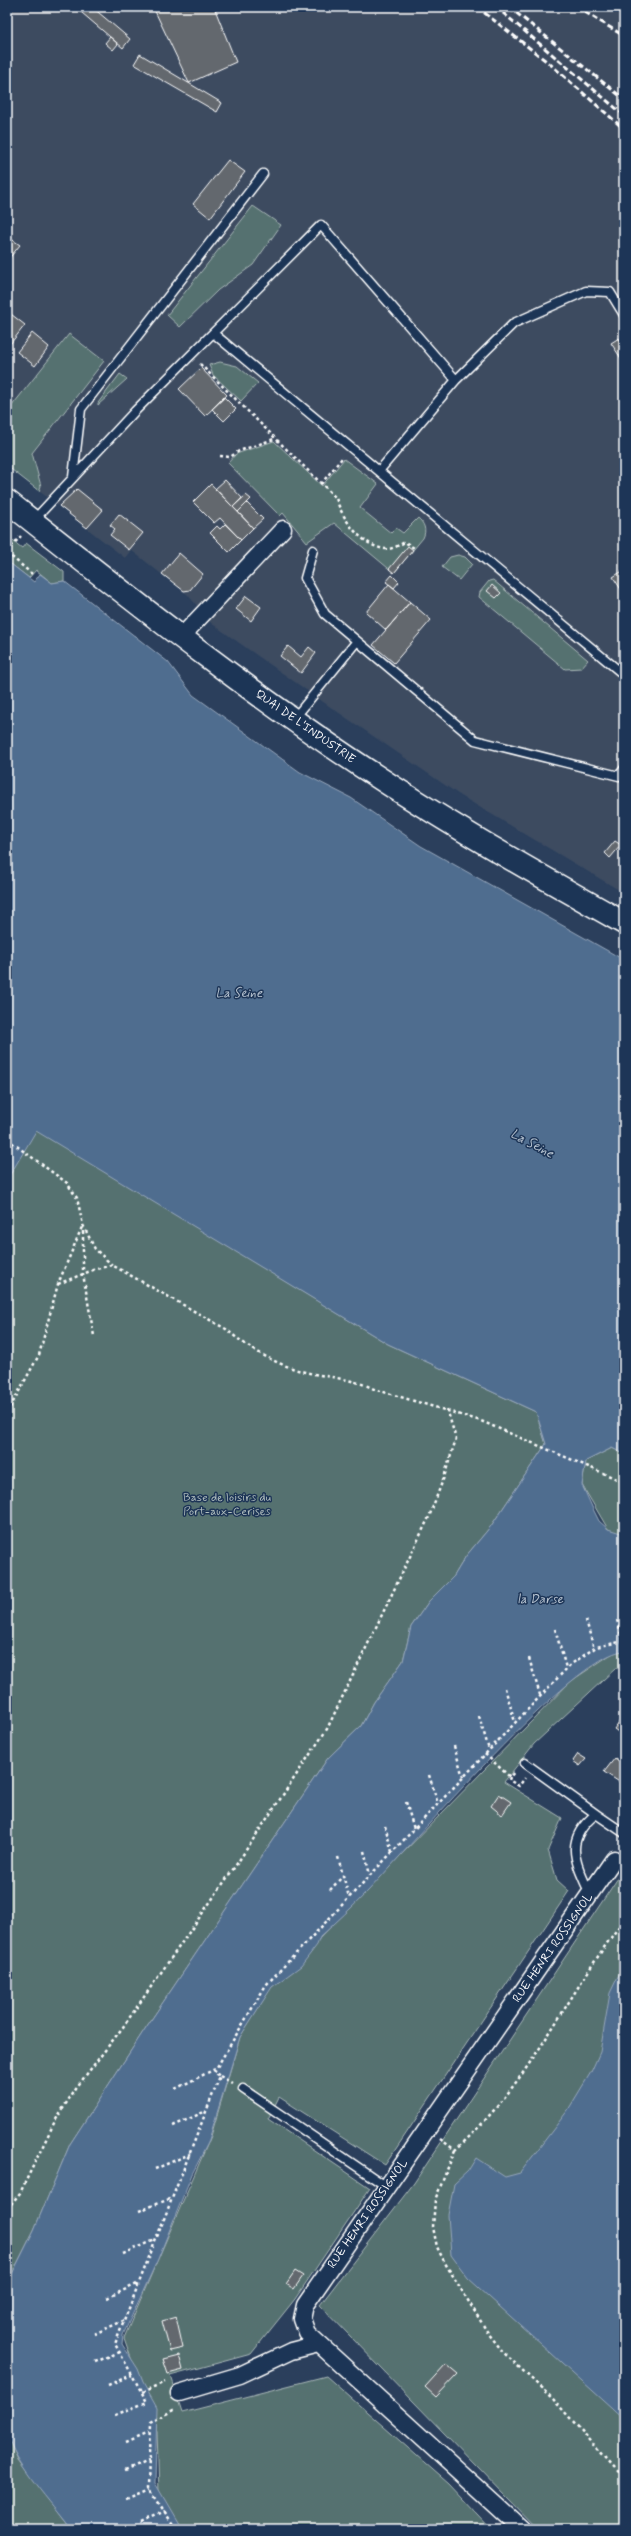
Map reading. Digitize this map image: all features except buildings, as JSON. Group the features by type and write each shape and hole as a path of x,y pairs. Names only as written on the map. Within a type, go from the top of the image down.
{"main road":[{"name":"QUAI DE L'INDUSTRIE","path":"7,501 181,637 293,720 408,796 496,850 622,918"}],"street":[{"path":"181,637 283,529"},
{"name":"RUE HENRI ROSSIGNOL","path":"522,2529 318,2344 307,2333 302,2319 305,2305 614,1859"},
{"path":"178,2401 292,2351 318,2344"}],"lane":[{"path":"73,477 80,409 263,174"},
{"path":"33,522 73,477 191,355 321,226 456,380"},
{"path":"379,471 456,380 514,323 586,291 610,292 624,315"},
{"path":"213,333 624,676"},
{"path":"313,550 305,578 325,614 475,740 619,776 624,769"},
{"path":"293,720 357,641"},
{"path":"525,1763 624,1833"},
{"path":"590,1894 575,1858 574,1845 580,1829 596,1814"},
{"path":"243,2089 387,2187"}],"path":[{"path":"191,355 274,439 336,498 341,513 348,524 366,540 385,548 405,542 414,548"},
{"path":"220,456 230,457 239,452 274,439"},
{"path":"321,484 351,448"},
{"path":"7,553 32,574"},
{"path":"7,1139 67,1183 77,1198 82,1224 83,1274 94,1336"},
{"path":"82,1224 95,1249 112,1266 226,1329 241,1342 292,1368 359,1382 391,1394 447,1409 509,1432 624,1482"},
{"path":"7,1413 39,1355 58,1284 82,1224"},
{"path":"58,1284 83,1274 112,1266"},
{"path":"7,2209 20,2193 55,2121 76,2088 123,2027 232,1872 327,1729 429,1517 444,1477 456,1439 447,1409"},
{"path":"586,1620 594,1649"},
{"path":"114,2415 147,2402 115,2344 220,2076 214,2072 266,1985 566,1668 594,1649 623,1641 617,1620"},
{"path":"555,1629 566,1668"},
{"path":"529,1658 540,1695"},
{"path":"505,1688 515,1722"},
{"path":"479,1716 489,1750"},
{"path":"454,1746 463,1777"},
{"path":"485,1754 505,1772"},
{"path":"429,1775 438,1804"},
{"path":"510,1777 509,1780 517,1785"},
{"path":"406,1802 414,1829"},
{"path":"385,1826 392,1852"},
{"path":"364,1850 370,1875"},
{"path":"338,1857 349,1897"},
{"path":"330,1890 343,1876"},
{"path":"624,1920 601,1950 541,2050 481,2126 455,2150 435,2200 433,2227 437,2247 445,2263 488,2333 504,2353 553,2399 624,2478"},
{"path":"175,2089 216,2068"},
{"path":"173,2126 206,2111"},
{"path":"427,2130 455,2150"},
{"path":"156,2169 190,2154"},
{"path":"139,2211 172,2198"},
{"path":"123,2254 155,2240"},
{"path":"107,2298 139,2283"},
{"path":"94,2334 124,2321"},
{"path":"95,2362 120,2352"},
{"path":"108,2385 132,2375"},
{"path":"142,2392 166,2381"},
{"path":"175,2529 149,2490 149,2461 150,2423 178,2401"},
{"path":"126,2442 150,2432"},
{"path":"125,2471 149,2461"},
{"path":"126,2500 149,2490"},
{"path":"141,2522 164,2512"}],"shaded area":[{"path":"7,7 624,7 624,893 461,796 329,706 211,623 188,595 131,550 125,558 7,466"}],"green space":[{"path":"253,206 281,225 253,265 218,290 180,327 167,315"},
{"path":"69,334 104,361 32,453 41,486 39,491 7,466 7,412"},
{"path":"220,362 237,366 258,383 241,401 213,375 209,365"},
{"path":"120,374 127,379 98,405 98,403"},
{"path":"274,441 322,486 344,459 378,484 360,508 391,533 396,528 403,533 418,518 420,520 425,529 423,538 394,573 334,523 307,542 283,513 280,516 228,463 236,454"},
{"path":"9,538 22,548 26,543 64,572 64,581 52,583 36,570 29,578 7,561 7,541"},
{"path":"458,555 465,557 472,564 459,580 442,567 450,557"},
{"path":"493,580 588,660 581,668 565,669 479,597 480,592 489,581"},
{"name":"Base de loisirs du Port-aux-Cerises","path":"7,1112 388,1344 536,1412 546,1444 491,1526 466,1556 454,1576 429,1601 411,1627 403,1661 374,1702 361,1726 328,1758 145,2029 70,2144 34,2230 7,2284"},
{"path":"612,1448 624,1454 624,1536 608,1529 582,1485 586,1461"},
{"path":"622,1647 624,1648 624,1667 616,1668 534,1744 504,1782 562,1818 548,1850 557,1880 569,1891 385,2165 279,2097 268,2119 370,2188 295,2299 251,2354 170,2376 182,2413 326,2376 449,2484 491,2529 180,2529 159,2492 157,2432 124,2338 211,2136 240,2037 270,1989 571,1681"},
{"path":"624,1869 624,2529 537,2529 320,2305 414,2183"},
{"path":"7,2434 18,2460 71,2529 7,2529"}],"water":[{"name":"La Seine","path":"7,561 34,582 40,574 52,583 64,581 168,662 193,695 300,772 351,798 421,846 624,960 624,1454 612,1448 586,1461 582,1485 599,1521 608,1529 624,1534 624,1651 601,1660 569,1683 532,1716 454,1797 368,1891 320,1937 317,1945 301,1966 272,1987 240,2037 208,2143 192,2174 158,2259 123,2335 122,2344 138,2369 143,2382 157,2407 155,2483 182,2529 71,2529 27,2473 19,2461 7,2435 7,2284 34,2230 70,2144 145,2029 328,1758 361,1726 374,1702 403,1661 411,1627 429,1601 454,1576 466,1556 491,1526 546,1444 536,1412 388,1344 36,1131 7,1180"},
{"path":"624,1964 624,2419 468,2278 451,2255 448,2215 454,2184 468,2171 476,2158 505,2177 520,2173 568,2110 591,2072 600,2052 610,1993"}],"railway":[{"path":"477,7 550,64 624,129"},
{"path":"496,7 624,115"},
{"path":"509,7 624,99"},
{"path":"577,7 624,36"}],"water label":[{"name":"la Darse","path":"540,1599"}]}
